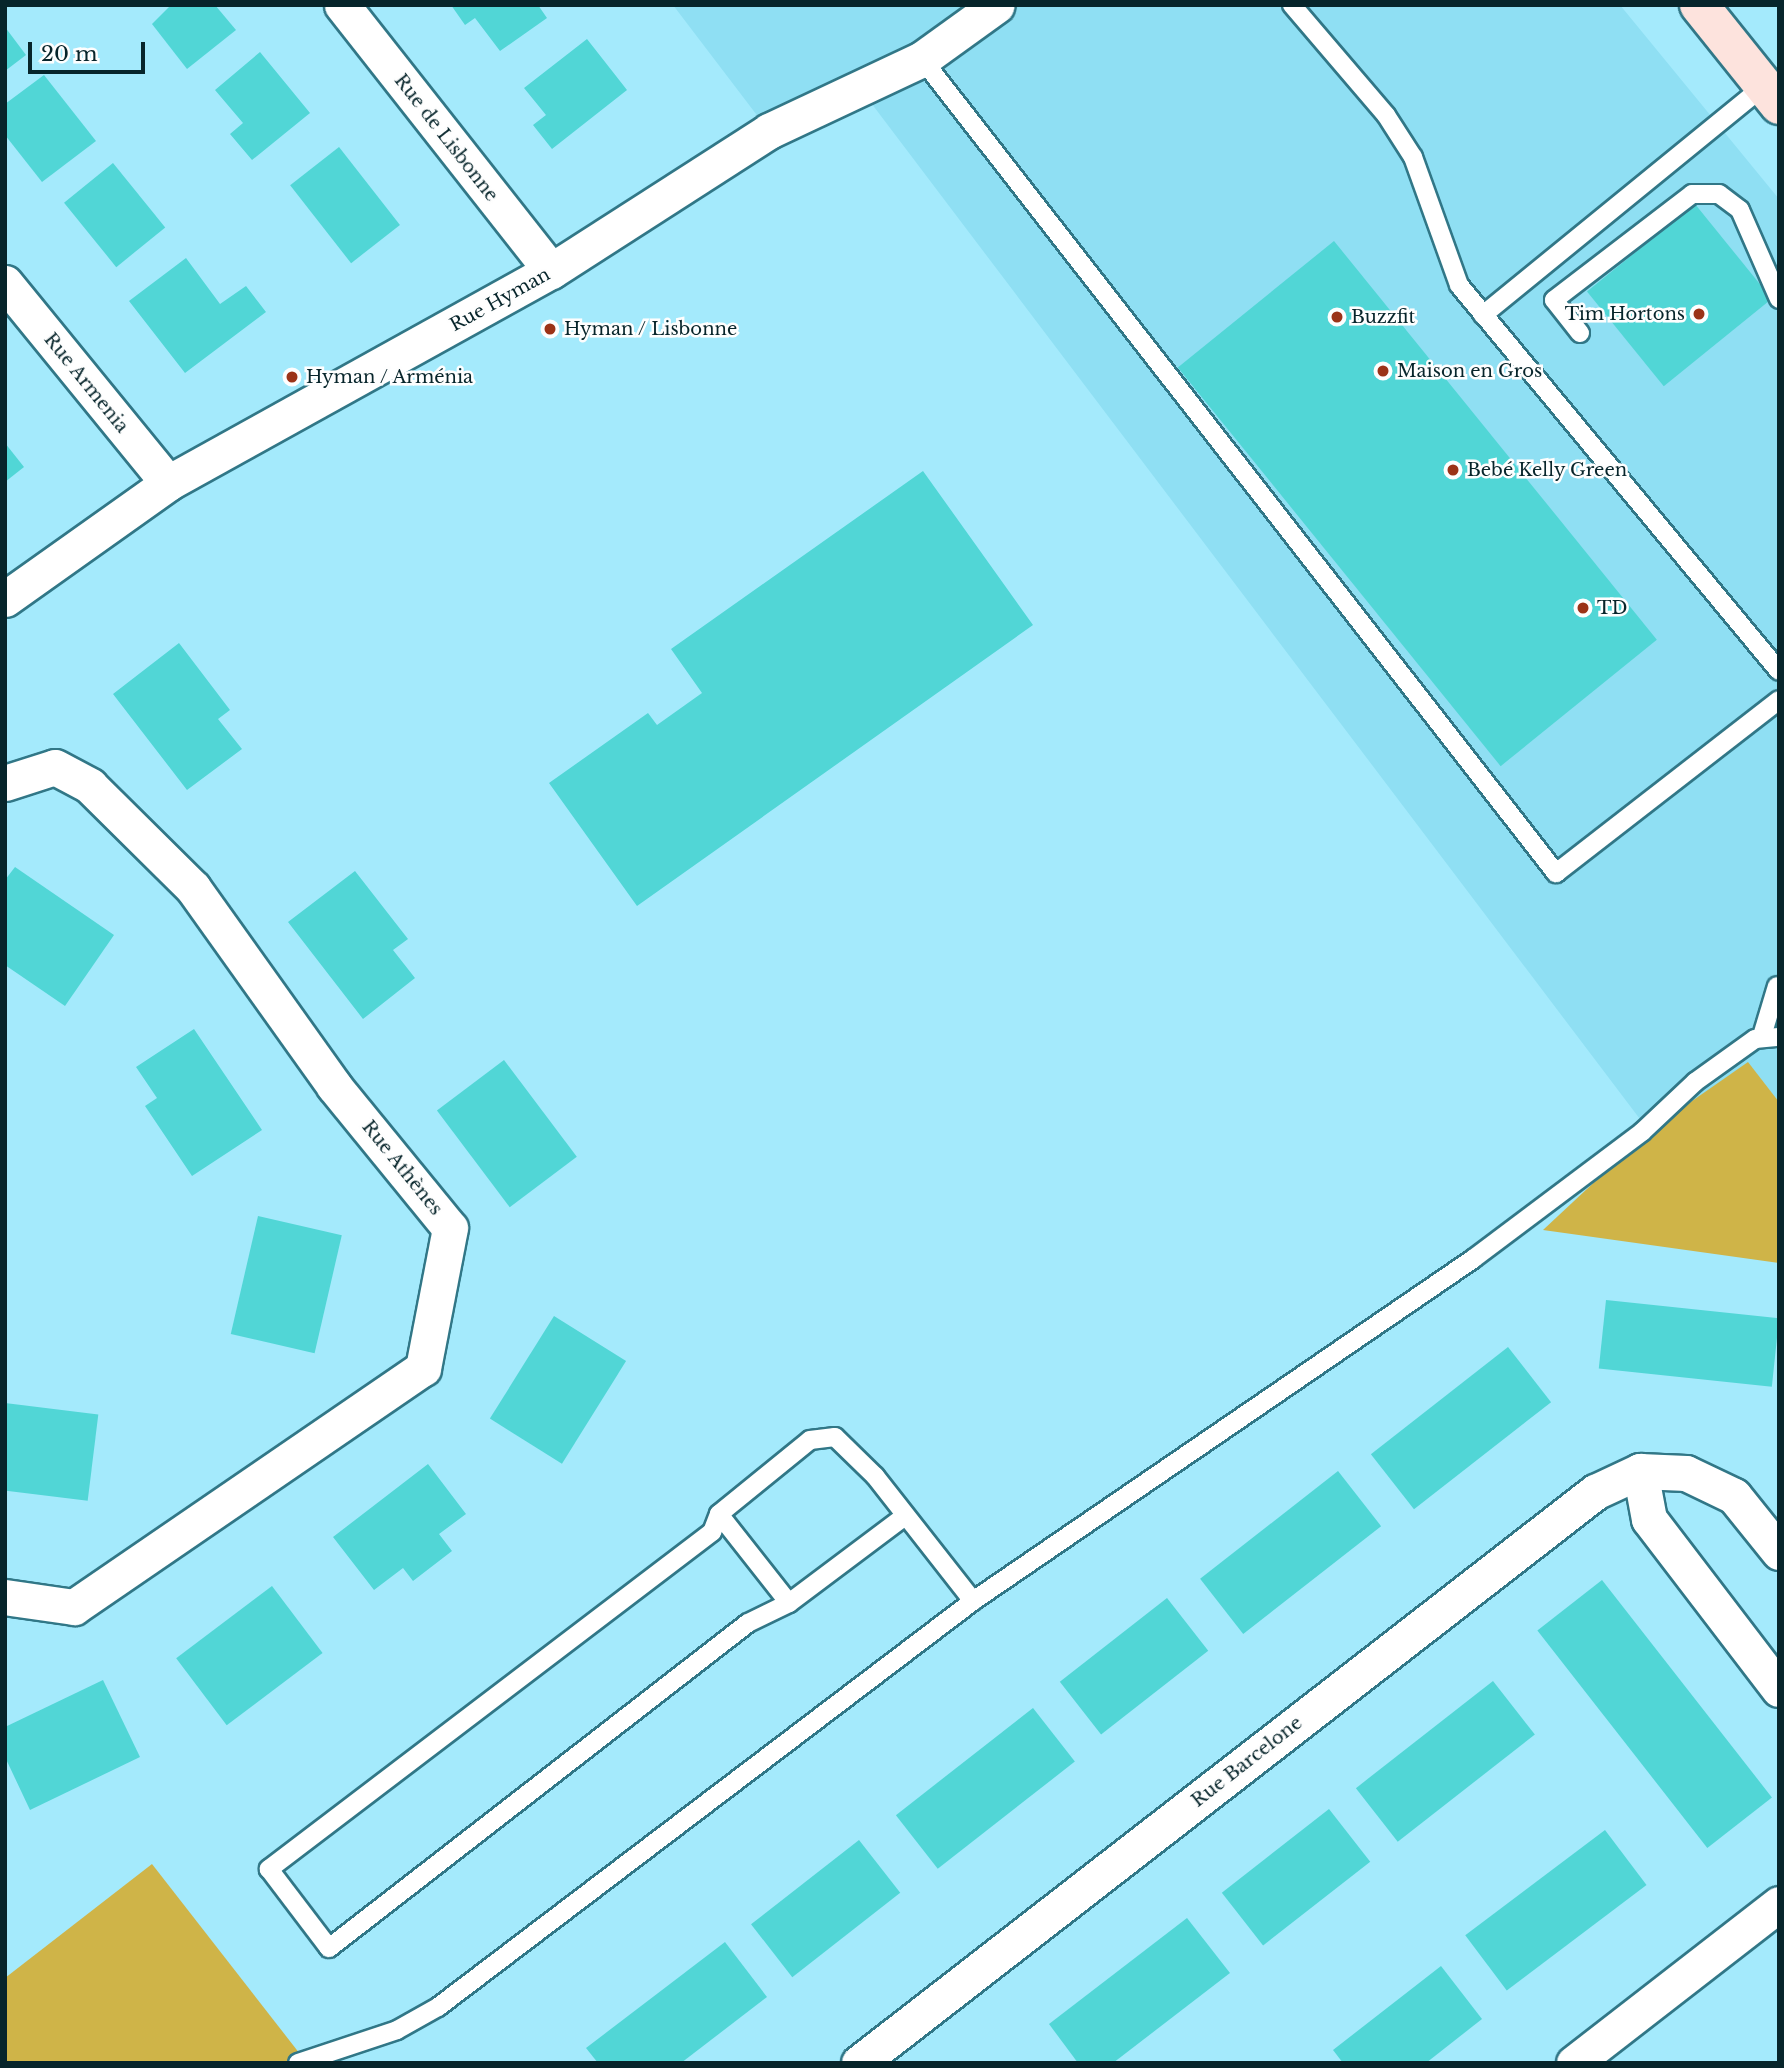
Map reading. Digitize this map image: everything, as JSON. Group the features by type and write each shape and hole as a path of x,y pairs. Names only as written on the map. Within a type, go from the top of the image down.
{"main road":[{"path":"1699,5 1771,96"}],"street":[{"name":"Rue de Lisbonne","path":"342,5 551,271"},
{"name":"Rue Hyman","path":"5,599 167,483 551,271 769,131 922,59 997,5"},
{"name":"Rue Armenia","path":"5,284 167,483"},
{"name":"Rue Athènes","path":"5,783 54,767 90,786 193,888 334,1086 450,1228 423,1368 74,1607 5,1597"},
{"name":"Rue Barcelone","path":"859,2063 1595,1492 1640,1471 1686,1474 1734,1496 1779,1552"},
{"path":"1640,1471 1649,1519 1779,1689"},
{"path":"1574,2063 1779,1904"}],"lane":[{"path":"1292,5 1386,115 1413,157 1448,262 1483,315 1779,671"},
{"path":"922,59 1556,873 1779,700"},
{"path":"1483,315 1771,96"},
{"path":"1580,333 1553,300 1692,194 1719,194 1740,210 1779,299"},
{"path":"298,2063 397,2029 438,2007 973,1601 1473,1259 1770,1037 1777,986"},
{"path":"905,1516 789,1603 748,1623 329,1948 269,1868 712,1532 719,1514 810,1440 828,1435 844,1443 905,1516 973,1601"},
{"path":"719,1514 789,1603"}],"shaded area":[{"path":"673,5 1620,5 1779,199 1779,1102 1748,1063 1649,1131 856,83 769,131"},
{"path":"1748,1062 1779,1102 1779,1263 1543,1230 1649,1131"},
{"path":"152,1864 307,2063 5,2063 5,1978"}],"building":[{"path":"171,5 215,5 236,30 187,69 152,24"},
{"path":"451,5 538,5 547,18 500,51 475,18 465,25"},
{"path":"5,27 26,55 5,71"},
{"path":"587,39 627,90 552,149 533,125 546,115 524,88"},
{"path":"260,52 310,113 252,160 230,134 243,123 215,90"},
{"path":"44,75 96,141 42,182 5,135 5,104"},
{"path":"339,147 400,225 351,263 290,185"},
{"path":"113,163 165,228 116,267 64,203"},
{"path":"1695,204 1772,299 1664,386 1587,291"},
{"path":"1334,241 1657,640 1501,766 1178,367"},
{"path":"186,258 220,304 246,286 266,312 185,373 129,301"},
{"path":"5,443 24,467 5,482"},
{"path":"923,471 1033,625 637,906 549,783 648,713 657,725 702,693 671,649"},
{"path":"179,643 230,710 218,719 242,749 187,790 113,694"},
{"path":"15,867 114,935 65,1006 5,965 5,880"},
{"path":"355,871 408,939 393,950 415,978 363,1019 288,922"},
{"path":"194,1029 262,1130 192,1176 145,1106 157,1098 136,1067"},
{"path":"504,1060 577,1157 510,1207 437,1111"},
{"path":"258,1216 342,1235 315,1353 231,1334"},
{"path":"1606,1300 1779,1318 1772,1387 1599,1369"},
{"path":"554,1316 626,1361 562,1464 490,1419"},
{"path":"1508,1347 1551,1402 1414,1509 1371,1454"},
{"path":"5,1403 98,1414 88,1501 5,1491"},
{"path":"428,1464 466,1514 439,1534 452,1551 413,1581 403,1568 374,1590 333,1537"},
{"path":"1338,1471 1381,1526 1243,1634 1200,1579"},
{"path":"1602,1580 1772,1797 1707,1848 1537,1630"},
{"path":"272,1586 323,1653 227,1725 176,1658"},
{"path":"1167,1598 1208,1651 1101,1735 1060,1682"},
{"path":"103,1680 140,1757 30,1810 5,1757 5,1727"},
{"path":"1493,1681 1535,1735 1398,1842 1356,1788"},
{"path":"1033,1708 1075,1762 938,1869 896,1815"},
{"path":"1329,1809 1370,1862 1263,1946 1222,1893"},
{"path":"1605,1830 1647,1885 1507,1990 1465,1935"},
{"path":"859,1840 900,1893 792,1977 751,1924"},
{"path":"1187,1918 1230,1973 1113,2063 1078,2063 1049,2024"},
{"path":"725,1942 767,1997 681,2063 598,2063 586,2048"},
{"path":"1441,1966 1482,2019 1426,2063 1343,2063 1333,2050"}],"place":[{"name":"Tim Hortons","path":"1699,314"},
{"name":"Buzzfit","path":"1337,317"},
{"name":"Hyman / Lisbonne","path":"550,329"},
{"name":"Maison en Gros","path":"1383,371"},
{"name":"Hyman / Arménia","path":"292,377"},
{"name":"Bebé Kelly Green","path":"1453,470"},
{"name":"TD","path":"1583,608"}]}
